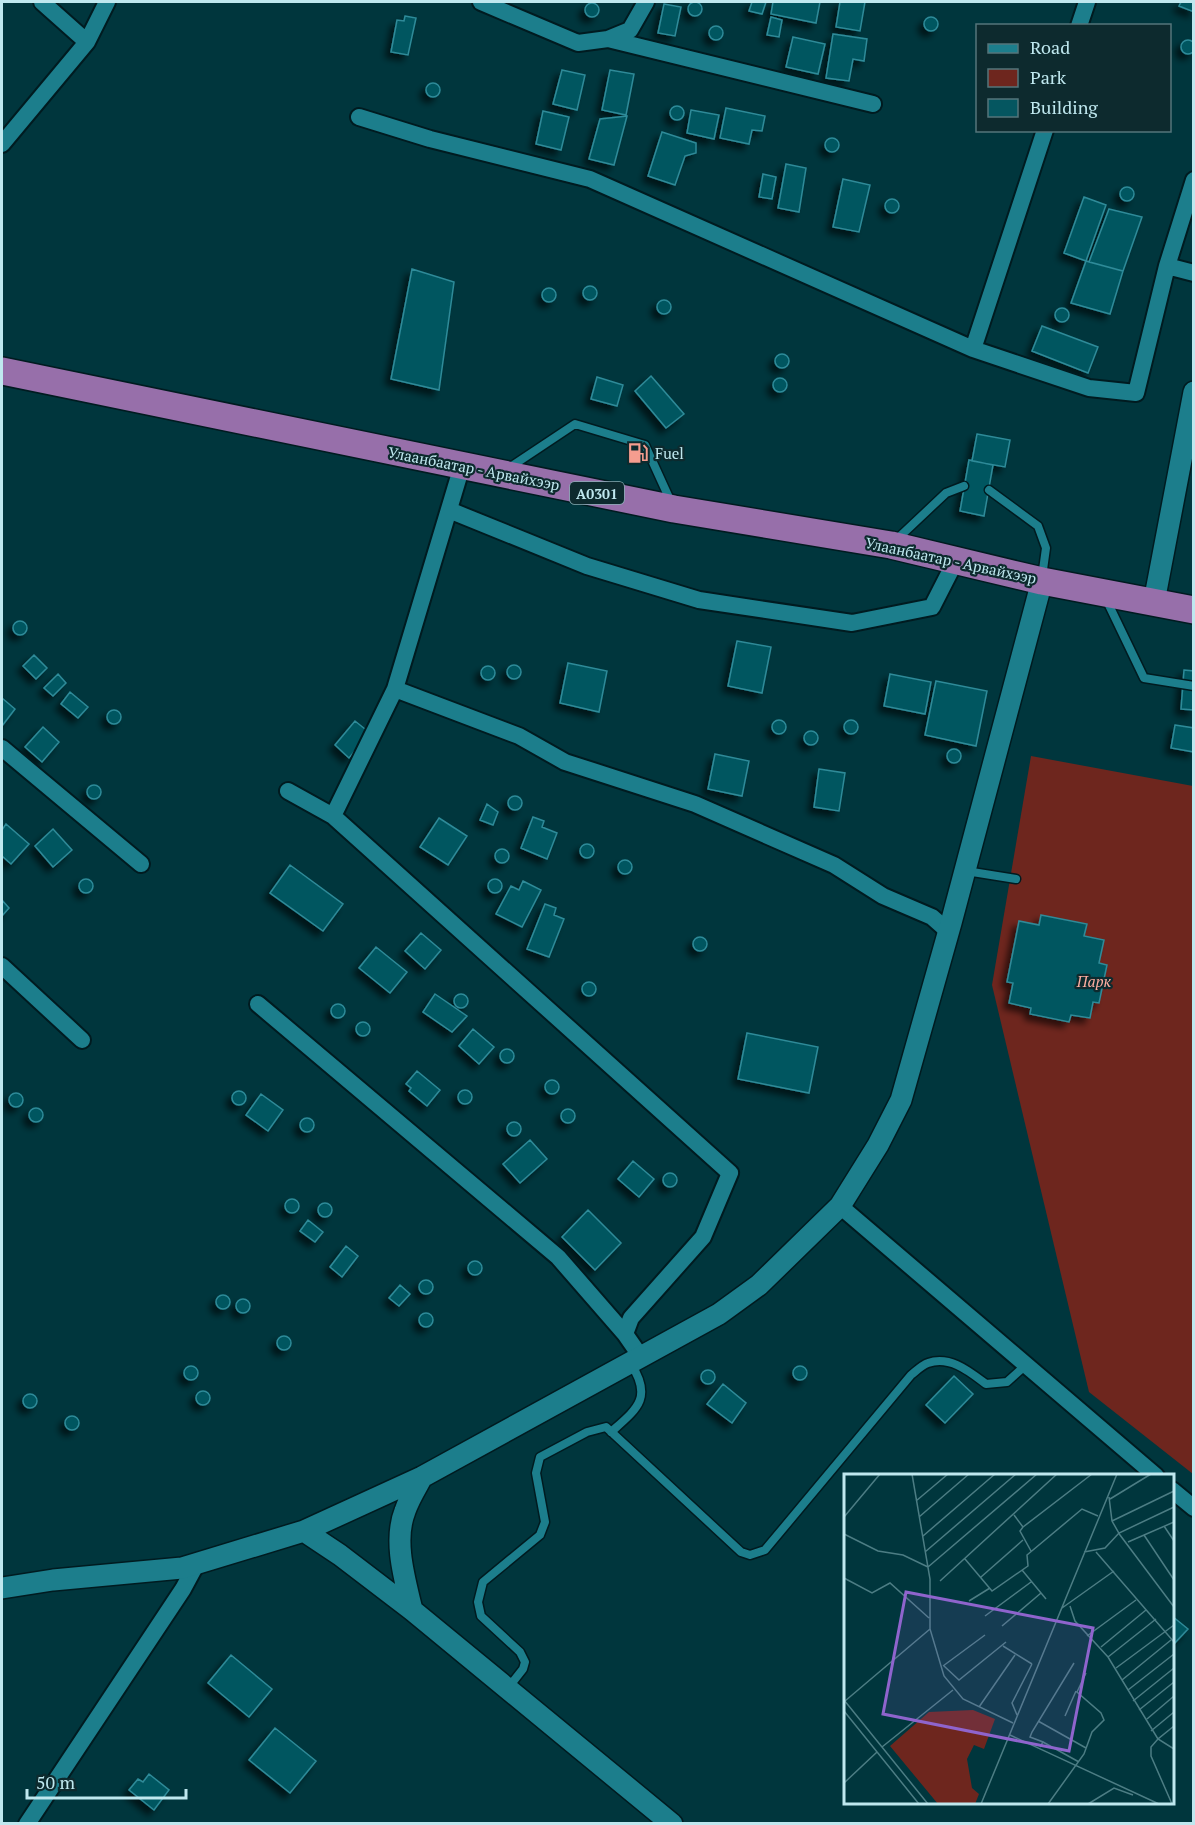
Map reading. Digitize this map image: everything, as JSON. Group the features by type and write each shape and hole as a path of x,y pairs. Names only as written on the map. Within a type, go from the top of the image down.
{"highway":[{"name":"Улаанбаатар - Арвайхээр","path":"2,371 674,509 891,545 1042,580 1194,610"}],"street":[{"path":"42,2 87,42"},
{"path":"2,144 87,42 107,2"},
{"path":"481,2 578,43 608,39 630,30 646,2"},
{"path":"1080,24 1087,2"},
{"path":"608,39 873,104"},
{"path":"359,117 430,139 590,179 973,349 1089,388 1136,393 1167,266 1194,180"},
{"path":"973,349 1044,132"},
{"path":"1167,266 1194,273"},
{"path":"1154,602 1194,392"},
{"path":"333,816 395,689 462,466"},
{"path":"449,510 587,566 699,600 852,623 932,607 956,560"},
{"path":"2,1588 53,1580 182,1568 304,1531 422,1477 719,1314 759,1285 840,1206 878,1145 902,1100 1042,580"},
{"path":"395,689 519,736 565,762 695,804 834,866 883,896 932,917 949,932"},
{"path":"2,748 141,864"},
{"path":"288,791 333,816 730,1173 703,1237 631,1318 625,1334"},
{"path":"2,966 82,1040"},
{"path":"258,1004 558,1257 625,1334 636,1360"},
{"path":"840,1206 1154,1474"},
{"path":"412,1610 403,1574 400,1544 404,1512 422,1477"},
{"path":"1174,1491 1194,1508"},
{"path":"304,1531 340,1555 412,1610 672,1824"},
{"path":"27,1824 198,1563"}],"lane":[{"path":"501,473 575,424 645,445 674,509"},
{"path":"891,545 946,493 964,486"},
{"path":"989,490 1038,526 1046,548 1042,580"},
{"path":"1102,591 1144,678 1194,686"},
{"path":"965,871 1016,879"},
{"path":"611,1432 638,1406 643,1390 636,1360"},
{"path":"508,1688 523,1669 525,1662 520,1652 482,1616 478,1602 483,1582 540,1535 545,1522 536,1473 540,1457 587,1432 606,1427 741,1552 750,1555 765,1550 911,1375 928,1363 946,1361 965,1368 986,1384 1007,1382 1026,1365"}],"green space":[{"name":"Парк","path":"1031,756 1193,786 1193,1474 1089,1392 992,985"}],"building":[{"path":"692,2 698,2 702,9 698,16 692,16 688,12 688,6"},
{"path":"752,2 766,2 762,14 749,11"},
{"path":"773,2 820,2 816,23 771,14"},
{"path":"840,2 865,2 860,31 836,27"},
{"path":"1181,2 1194,2 1194,12 1179,6"},
{"path":"589,3 595,3 599,10 595,17 589,17 585,13 585,7"},
{"path":"664,4 681,7 675,36 658,33"},
{"path":"405,16 416,18 408,55 391,52 397,20 404,21"},
{"path":"771,17 782,20 779,37 767,35"},
{"path":"928,17 934,17 938,24 934,31 928,31 924,27 924,21"},
{"path":"713,26 719,26 723,33 719,40 713,40 709,36 709,30"},
{"path":"833,34 867,39 864,61 853,59 849,81 826,78"},
{"path":"793,37 825,44 818,74 786,67"},
{"path":"1188,40 1193,42 1195,47 1193,52 1188,54 1183,52 1181,47 1183,42"},
{"path":"562,70 585,75 577,110 553,104"},
{"path":"610,70 634,74 626,115 602,110"},
{"path":"430,83 436,83 440,90 436,97 430,97 426,93 426,87"},
{"path":"674,106 680,106 684,113 680,120 674,120 670,116 670,110"},
{"path":"726,108 765,116 762,131 752,130 749,144 720,138"},
{"path":"691,110 719,115 714,139 687,133"},
{"path":"543,111 569,117 561,150 536,144"},
{"path":"627,116 614,165 589,159 600,119"},
{"path":"662,132 696,143 696,153 685,156 675,185 648,176"},
{"path":"829,138 835,138 839,145 835,152 829,152 825,148 825,142"},
{"path":"786,164 806,168 799,212 778,208"},
{"path":"763,174 776,177 772,199 759,197"},
{"path":"843,179 870,185 859,232 833,227"},
{"path":"1124,187 1130,187 1134,194 1130,201 1124,201 1120,197 1120,191"},
{"path":"1084,197 1106,205 1086,261 1064,253"},
{"path":"889,199 895,199 899,206 895,213 889,213 885,209 885,203"},
{"path":"1109,209 1142,217 1123,271 1089,262"},
{"path":"1086,261 1123,271 1110,314 1071,303"},
{"path":"412,269 454,282 439,390 391,379"},
{"path":"587,286 593,286 597,293 593,300 587,300 583,296 583,290"},
{"path":"546,288 552,288 556,295 552,302 546,302 542,298 542,292"},
{"path":"661,300 667,300 671,307 667,314 661,314 657,310 657,304"},
{"path":"1059,308 1065,308 1069,315 1065,322 1059,322 1055,318 1055,312"},
{"path":"1042,326 1098,347 1088,373 1032,351"},
{"path":"779,354 785,354 789,361 785,368 779,368 775,364 775,358"},
{"path":"651,376 684,414 666,428 635,391"},
{"path":"597,377 623,385 617,406 591,399"},
{"path":"777,378 783,378 787,385 783,392 777,392 773,388 773,382"},
{"path":"977,434 1010,440 1005,467 972,461"},
{"path":"969,460 993,465 984,516 960,511"},
{"path":"17,621 23,621 27,628 23,635 17,635 13,631 13,625"},
{"path":"737,641 771,647 762,693 728,686"},
{"path":"34,655 47,668 36,679 23,666"},
{"path":"568,663 607,671 599,712 560,703"},
{"path":"511,665 517,665 521,672 517,679 511,679 507,675 507,669"},
{"path":"485,666 491,666 495,673 491,680 485,680 481,676 481,670"},
{"path":"1184,670 1194,671 1194,710 1181,709"},
{"path":"58,674 66,683 53,696 44,688"},
{"path":"890,674 931,682 925,714 884,706"},
{"path":"936,681 987,691 976,746 925,735"},
{"path":"70,692 88,707 78,718 61,704"},
{"path":"2,698 15,709 2,726"},
{"path":"111,710 117,710 121,717 117,724 111,724 107,720 107,714"},
{"path":"776,720 782,720 786,727 782,734 776,734 772,730 772,724"},
{"path":"848,720 854,720 858,727 854,734 848,734 844,730 844,724"},
{"path":"355,721 370,733 349,758 335,745"},
{"path":"1175,725 1194,728 1194,752 1171,748"},
{"path":"43,727 59,742 42,762 25,747"},
{"path":"808,731 814,731 818,738 814,745 808,745 804,741 804,735"},
{"path":"951,749 957,749 961,756 957,763 951,763 947,759 947,753"},
{"path":"715,754 749,761 742,796 708,789"},
{"path":"819,769 845,773 839,811 814,807"},
{"path":"91,785 97,785 101,792 97,799 91,799 87,795 87,789"},
{"path":"512,796 518,796 522,803 518,810 512,810 508,806 508,800"},
{"path":"487,804 498,812 493,825 480,820"},
{"path":"533,817 544,821 542,827 557,833 547,859 521,848"},
{"path":"439,818 467,836 448,865 420,847"},
{"path":"6,824 29,844 11,864 2,856 2,830"},
{"path":"53,829 72,850 53,867 35,846"},
{"path":"584,844 590,844 594,851 590,858 584,858 580,854 580,848"},
{"path":"499,849 505,849 509,856 505,863 499,863 495,859 495,853"},
{"path":"622,860 628,860 632,867 628,874 622,874 618,870 618,864"},
{"path":"290,865 343,904 323,931 270,893"},
{"path":"83,879 89,879 93,886 89,893 83,893 79,889 79,883"},
{"path":"492,879 498,879 502,886 498,893 492,893 488,889 488,883"},
{"path":"523,881 541,890 522,927 496,914 511,886 519,890"},
{"path":"2,900 9,908 2,916"},
{"path":"545,904 556,908 554,915 564,919 549,957 527,949"},
{"path":"1041,915 1087,924 1084,936 1104,940 1099,963 1107,965 1099,1003 1093,1002 1090,1018 1071,1015 1069,1022 1030,1014 1031,1008 1009,1003 1013,983 1007,982 1019,921 1039,925"},
{"path":"421,933 441,950 425,969 405,951"},
{"path":"697,937 703,937 707,944 703,951 697,951 693,947 693,941"},
{"path":"376,947 407,972 390,993 359,968"},
{"path":"586,982 592,982 596,989 592,996 586,996 582,992 582,986"},
{"path":"435,994 467,1016 452,1032 423,1012"},
{"path":"458,994 464,994 468,1001 464,1008 458,1008 454,1004 454,998"},
{"path":"335,1004 341,1004 345,1011 341,1018 335,1018 331,1014 331,1008"},
{"path":"360,1022 366,1022 370,1029 366,1036 360,1036 356,1032 356,1026"},
{"path":"473,1029 494,1047 479,1064 459,1046"},
{"path":"747,1033 818,1047 809,1093 738,1079"},
{"path":"504,1049 510,1049 514,1056 510,1063 504,1063 500,1059 500,1053"},
{"path":"417,1071 440,1090 427,1106 409,1091 411,1088 406,1084"},
{"path":"549,1080 555,1080 559,1087 555,1094 549,1094 545,1090 545,1084"},
{"path":"462,1090 468,1090 472,1097 468,1104 462,1104 458,1100 458,1094"},
{"path":"236,1091 242,1091 246,1098 242,1105 236,1105 232,1101 232,1095"},
{"path":"13,1093 19,1093 23,1100 19,1107 13,1107 9,1103 9,1097"},
{"path":"261,1094 283,1110 268,1131 246,1115"},
{"path":"33,1108 39,1108 43,1115 39,1122 33,1122 29,1118 29,1112"},
{"path":"565,1109 571,1109 575,1116 571,1123 565,1123 561,1119 561,1113"},
{"path":"304,1118 310,1118 314,1125 310,1132 304,1132 300,1128 300,1122"},
{"path":"511,1122 517,1122 521,1129 517,1136 511,1136 507,1132 507,1126"},
{"path":"530,1140 547,1159 520,1183 503,1164"},
{"path":"633,1161 654,1179 639,1197 618,1179"},
{"path":"667,1173 673,1173 677,1180 673,1187 667,1187 663,1183 663,1177"},
{"path":"289,1199 295,1199 299,1206 295,1213 289,1213 285,1209 285,1203"},
{"path":"322,1203 328,1203 332,1210 328,1217 322,1217 318,1213 318,1207"},
{"path":"588,1210 621,1243 595,1270 562,1237"},
{"path":"308,1220 323,1232 315,1242 300,1231"},
{"path":"346,1246 358,1256 342,1277 330,1267"},
{"path":"472,1261 478,1261 482,1268 478,1275 472,1275 468,1271 468,1265"},
{"path":"423,1280 429,1280 433,1287 429,1294 423,1294 419,1290 419,1284"},
{"path":"400,1285 410,1294 399,1306 389,1298"},
{"path":"220,1295 226,1295 230,1302 226,1309 220,1309 216,1305 216,1299"},
{"path":"240,1299 246,1299 250,1306 246,1313 240,1313 236,1309 236,1303"},
{"path":"423,1313 429,1313 433,1320 429,1327 423,1327 419,1323 419,1317"},
{"path":"281,1336 287,1336 291,1343 287,1350 281,1350 277,1346 277,1340"},
{"path":"188,1366 194,1366 198,1373 194,1380 188,1380 184,1376 184,1370"},
{"path":"797,1366 803,1366 807,1373 803,1380 797,1380 793,1376 793,1370"},
{"path":"705,1370 711,1370 715,1377 711,1384 705,1384 701,1380 701,1374"},
{"path":"954,1376 973,1394 945,1423 926,1405"},
{"path":"723,1384 746,1403 732,1423 707,1404"},
{"path":"200,1391 206,1391 210,1398 206,1405 200,1405 196,1401 196,1395"},
{"path":"27,1394 33,1394 37,1401 33,1408 27,1408 23,1404 23,1398"},
{"path":"69,1416 75,1416 79,1423 75,1430 69,1430 65,1426 65,1420"},
{"path":"1174,1618 1188,1629 1174,1644"},
{"path":"231,1655 272,1689 249,1717 208,1683"},
{"path":"275,1728 316,1761 290,1793 249,1760"},
{"path":"149,1774 169,1790 154,1810 129,1790 138,1779 143,1782"}],"place":[{"name":"Fuel","path":"638,453"}]}
